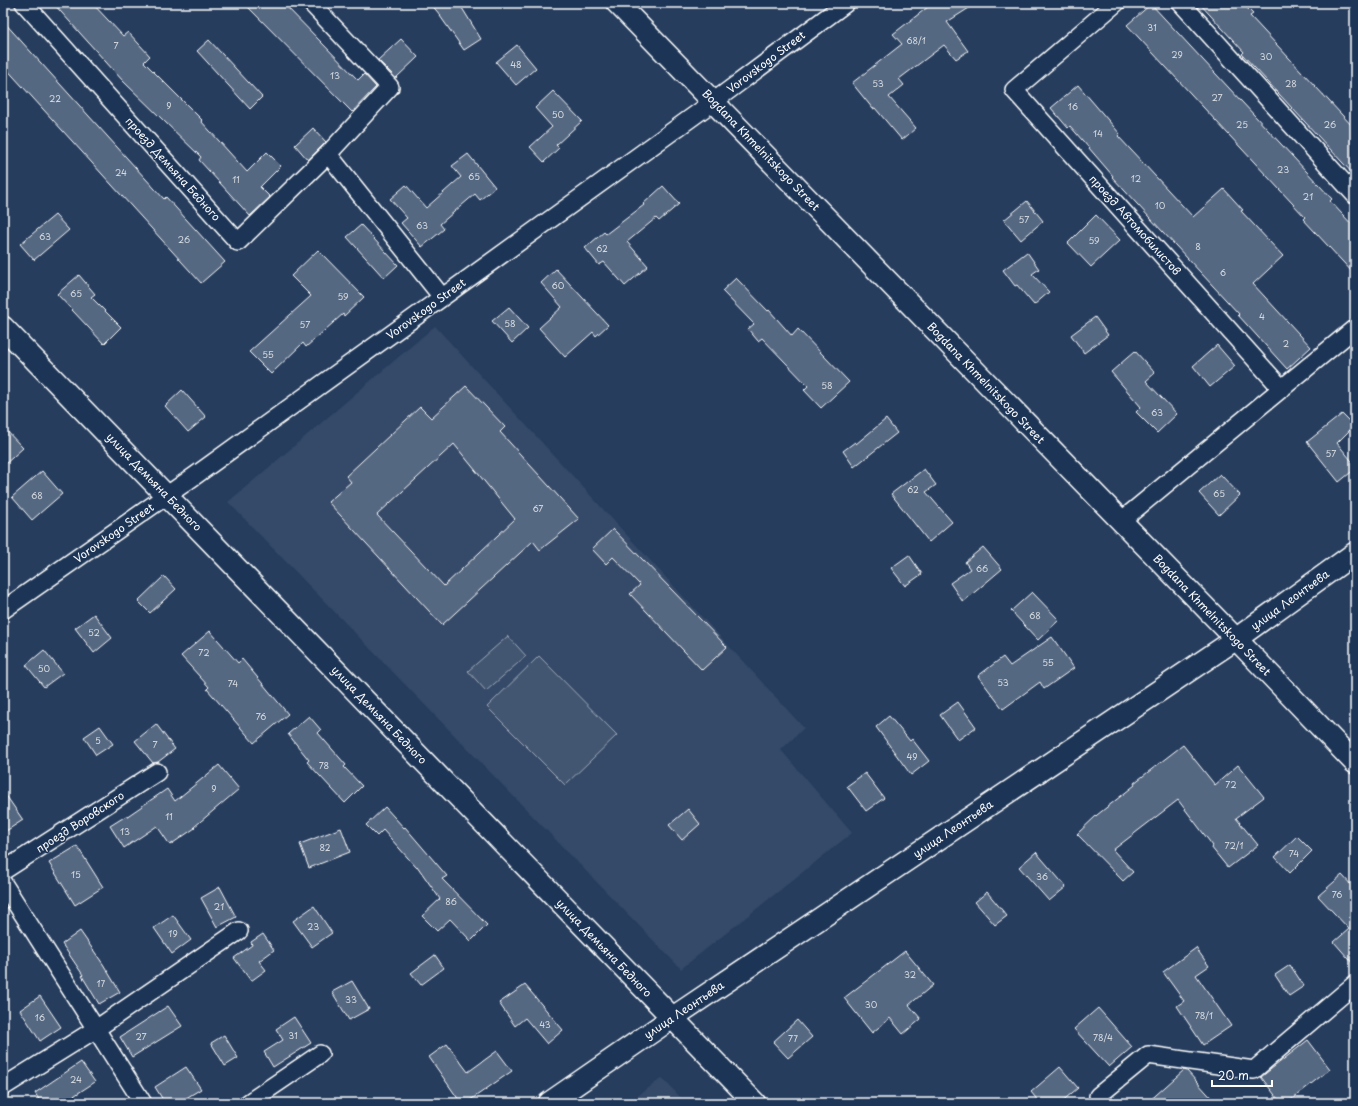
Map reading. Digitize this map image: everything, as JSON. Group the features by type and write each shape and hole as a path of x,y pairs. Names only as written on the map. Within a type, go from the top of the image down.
{"street":[{"name":"проезд Демьяна Бедного","path":"24,3 238,242 328,154 390,87 311,3"},
{"name":"Bogdana Khmelnitskogo Street","path":"617,3 1355,763"},
{"name":"Vorovskogo Street","path":"3,610 167,495 713,102 846,3"},
{"name":"проезд Автомобилистов","path":"1116,3 1014,90 1282,389"},
{"path":"1181,3 1355,195"},
{"path":"328,154 442,297"},
{"name":"улица Демьяна Бедного","path":"3,327 755,1103"},
{"path":"1121,521 1355,328"},
{"name":"улица Леонтьева","path":"549,1103 672,1018 1236,639 1355,553"},
{"name":"проезд Воровского","path":"3,871 157,772"},
{"path":"3,883 143,1103"},
{"path":"3,1087 96,1029 239,931"},
{"path":"1098,1096 1148,1055 1254,1070 1355,984"},
{"path":"248,1103 320,1054"}],"shaded area":[{"path":"435,326 804,728 781,750 852,833 681,969 228,502"},
{"path":"508,636 526,656 486,691 468,671"},
{"path":"539,656 617,735 565,785 487,707"},
{"path":"662,1078 686,1103 628,1103"}],"building":[{"path":"53,3 92,3 123,36 128,32 150,56 144,62 202,120 201,121 247,172 267,152 281,166 260,187 270,197 250,216 199,160 201,157 123,81"},
{"path":"244,3 283,3 358,80 364,74 376,87 352,112"},
{"path":"430,3 459,3 481,39 464,50 441,16"},
{"path":"933,3 977,3 947,22 968,51 956,59 944,45 899,79 904,85 889,97 916,128 902,140 875,108 873,109 852,83 902,44 893,34"},
{"path":"1199,3 1242,3 1253,14 1250,16 1355,129 1355,176 1242,54 1244,52"},
{"path":"1151,4 1332,199 1330,201 1355,228 1355,275 1303,219 1305,217 1127,25"},
{"path":"3,21 164,199 166,197 225,262 201,283 3,65"},
{"path":"401,39 418,57 396,78 378,60"},
{"path":"209,40 262,97 250,109 197,51"},
{"path":"517,45 536,68 516,85 496,62"},
{"path":"1078,85 1120,134 1118,136 1193,217 1224,189 1243,210 1241,211 1283,256 1253,284 1311,347 1287,369 1238,315 1239,314 1112,177 1113,176 1070,126 1068,128 1051,108"},
{"path":"553,91 582,121 556,145 559,148 544,162 530,147 552,127 535,108"},
{"path":"313,128 326,142 308,160 295,145"},
{"path":"468,154 495,187 480,200 475,194 440,224 444,229 422,247 401,223 407,218 390,199 406,185 426,208 461,177 452,166"},
{"path":"663,186 679,204 659,221 656,218 627,242 648,266 625,286 604,262 599,265 585,248 604,232 606,234 644,205 643,204"},
{"path":"1027,201 1043,221 1021,240 1004,220"},
{"path":"55,215 69,230 34,260 20,244"},
{"path":"1096,215 1120,240 1091,267 1068,243"},
{"path":"361,225 398,265 384,278 347,237"},
{"path":"318,250 364,297 344,316 343,314 306,347 303,343 271,374 249,352 311,296 291,276"},
{"path":"1027,252 1039,269 1032,274 1049,292 1034,305 1017,285 1015,286 1003,270"},
{"path":"556,269 608,325 596,336 593,332 565,357 539,328 562,307 541,283"},
{"path":"79,275 95,294 91,297 121,327 104,344 57,294"},
{"path":"736,278 768,311 769,310 792,336 798,329 849,382 821,408 804,390 808,386 762,338 758,341 748,329 754,324 722,291"},
{"path":"509,307 528,328 512,343 492,321"},
{"path":"1095,317 1108,335 1084,353 1071,335"},
{"path":"1217,345 1235,366 1210,387 1193,366"},
{"path":"1135,351 1155,373 1146,381 1177,414 1157,433 1136,412 1141,407 1111,372"},
{"path":"466,386 505,427 500,432 579,519 540,550 533,541 442,625 328,502 351,482 346,476 420,407 431,418","holes":["454,444 515,519 444,586 377,515"]},
{"path":"182,390 206,417 188,432 165,406"},
{"path":"1342,414 1354,426 1337,443 1355,465 1355,469 1339,482 1307,442"},
{"path":"886,419 897,433 854,467 843,451 855,442 856,444"},
{"path":"3,427 23,448 3,466"},
{"path":"924,469 936,485 926,492 952,522 929,542 891,494"},
{"path":"42,471 62,494 32,520 12,497"},
{"path":"1220,474 1240,495 1219,515 1199,493"},
{"path":"613,529 727,647 702,670 630,594 640,585 613,557 606,564 592,549"},
{"path":"983,547 1002,569 963,602 950,583 970,569 965,562"},
{"path":"909,555 922,574 905,586 891,568"},
{"path":"164,576 176,589 150,613 138,601"},
{"path":"1032,592 1059,620 1038,640 1011,611"},
{"path":"94,614 112,638 94,653 75,628"},
{"path":"210,631 238,663 242,659 288,714 254,743 207,689 209,687 181,656"},
{"path":"1052,637 1074,668 1044,689 1040,682 1003,709 978,676 1003,657 1010,666"},
{"path":"44,650 63,673 44,687 26,665"},
{"path":"958,702 976,727 958,740 940,715"},
{"path":"309,716 321,730 318,733 346,765 344,767 362,786 345,803 307,762 309,760 288,734"},
{"path":"889,716 910,741 912,739 929,761 911,775 876,727"},
{"path":"156,724 175,749 158,762 153,763 135,741"},
{"path":"100,726 113,744 96,755 84,737"},
{"path":"1183,745 1215,785 1238,765 1264,797 1236,818 1258,845 1228,868 1211,847 1213,846 1178,800 1113,850 1133,872 1123,881 1077,834 1097,815 1135,785 1134,783"},
{"path":"219,765 239,789 194,827 195,828 170,845 157,826 124,848 110,826 167,789 175,801"},
{"path":"865,773 884,798 866,811 847,786"},
{"path":"3,791 23,820 3,833"},
{"path":"385,807 404,828 405,827 447,876 442,879 487,925 471,941 450,919 437,931 422,916 440,899 417,866 416,867 383,830 377,836 366,825"},
{"path":"688,809 700,824 682,840 669,825"},
{"path":"341,828 350,852 309,868 300,844"},
{"path":"1297,836 1312,851 1290,873 1275,857"},
{"path":"77,846 103,887 75,905 49,863"},
{"path":"1036,852 1066,887 1049,901 1019,867"},
{"path":"1342,875 1355,889 1355,966 1334,942 1349,929 1318,896"},
{"path":"220,887 236,917 217,927 201,898"},
{"path":"987,892 1007,916 995,925 975,902"},
{"path":"314,906 332,933 312,947 293,921"},
{"path":"173,915 191,940 172,954 154,928"},
{"path":"80,931 120,992 99,1004 82,976 83,975 62,944"},
{"path":"263,934 274,950 259,961 266,970 251,981 234,958 252,945 251,942"},
{"path":"1196,948 1209,966 1196,975 1231,1026 1203,1045 1177,1006 1184,1001 1163,972"},
{"path":"905,951 933,985 909,1005 921,1019 903,1034 890,1018 872,1033 844,998"},
{"path":"435,955 444,968 421,985 411,973"},
{"path":"1290,965 1304,986 1289,996 1275,975"},
{"path":"352,981 369,1009 349,1020 332,992"},
{"path":"525,985 563,1030 547,1044 525,1018 515,1026 499,1003"},
{"path":"40,996 61,1027 40,1041 20,1010"},
{"path":"168,1006 182,1026 132,1057 120,1037"},
{"path":"1098,1008 1132,1047 1109,1067 1074,1029"},
{"path":"294,1017 311,1043 273,1067 264,1052 283,1040 276,1029"},
{"path":"797,1020 812,1037 788,1058 773,1042"},
{"path":"224,1035 238,1058 225,1066 211,1043"},
{"path":"1308,1040 1330,1069 1287,1103 1281,1103 1261,1077"},
{"path":"447,1044 468,1072 497,1051 512,1071 466,1103 461,1103 429,1057"},
{"path":"81,1062 95,1082 63,1103 41,1103 35,1093"},
{"path":"186,1067 201,1089 178,1103 165,1103 155,1087"},
{"path":"1060,1067 1078,1088 1060,1103 1040,1103 1031,1092"},
{"path":"1184,1070 1187,1071 1216,1103 1147,1103"}]}
